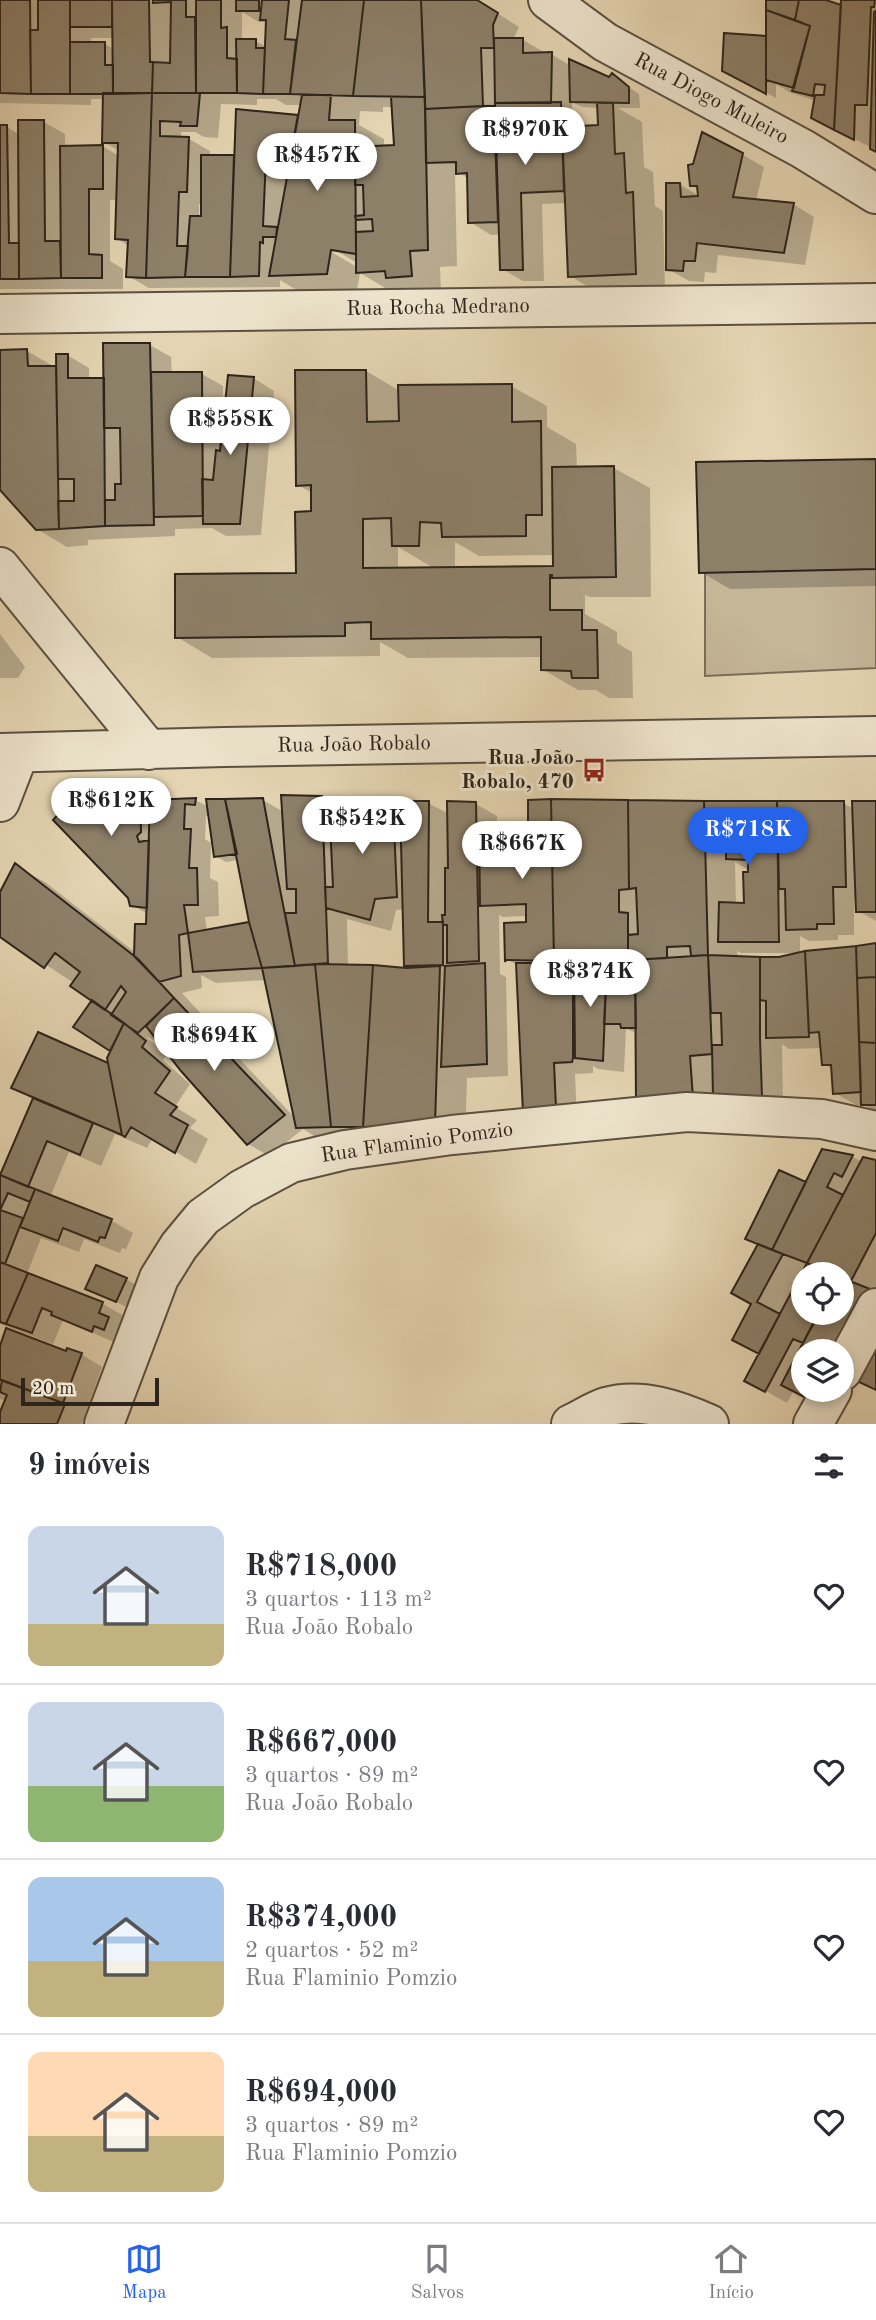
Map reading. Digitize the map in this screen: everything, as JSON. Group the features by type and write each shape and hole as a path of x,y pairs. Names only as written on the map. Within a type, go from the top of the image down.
{"street":[{"name":"Rua Diogo Muleiro","path":"548,0 605,42 803,149 876,194"},
{"name":"Rua Rocha Medrano","path":"0,314 876,303"},
{"path":"0,567 149,750"},
{"name":"Rua João Robalo","path":"10,753 876,736"},
{"path":"0,802 10,753"},
{"name":"Rua Flaminio Pomzio","path":"104,1424 159,1278 179,1246 203,1217 242,1189 291,1163 345,1150 452,1135 687,1112 822,1119 876,1131"},
{"path":"854,1349 876,1308"},
{"path":"813,1424 825,1402"},
{"path":"571,1424 607,1407 638,1403 676,1410 709,1424"}],"shaded area":[{"path":"876,564 876,668 705,676 705,569"}],"building":[{"path":"0,0 30,0 31,94 0,93"},
{"path":"38,0 70,0 70,94 31,94 30,30 38,30"},
{"path":"70,0 112,0 112,27 70,27"},
{"path":"112,0 149,0 152,93 113,94"},
{"path":"153,0 186,0 186,17 195,17 196,93 152,93 153,62 170,63 171,2 153,3"},
{"path":"196,0 221,0 221,28 227,27 227,58 237,59 237,93 196,93"},
{"path":"236,0 259,0 259,11 236,11"},
{"path":"262,0 289,0 285,39 296,40 290,94 263,94 266,20 260,20"},
{"path":"302,0 364,0 353,96 290,94"},
{"path":"364,0 421,0 425,97 353,96"},
{"path":"421,0 477,0 498,13 493,25 494,48 481,48 483,106 425,109"},
{"path":"766,0 799,0 795,20 766,10"},
{"path":"799,0 826,0 841,5 834,130 811,118 815,95 824,95 825,85 815,84 813,96 792,91 810,26 795,20"},
{"path":"841,0 875,0 874,7 871,7 867,105 855,105 854,140 834,130"},
{"path":"766,10 810,26 794,88 766,80"},
{"path":"876,11 876,152 870,149"},
{"path":"724,33 766,36 766,94 722,71"},
{"path":"494,38 523,38 523,53 552,52 551,103 495,103"},
{"path":"236,39 256,39 256,48 265,48 263,94 237,93"},
{"path":"70,42 105,42 105,65 113,65 113,94 70,94"},
{"path":"569,59 609,77 612,73 629,87 629,103 570,102"},
{"path":"103,93 152,93 146,278 126,277 128,240 115,239 118,143 102,143"},
{"path":"152,93 200,93 197,126 180,126 181,122 160,121 160,136 189,137 187,192 179,192 177,246 188,246 185,277 146,278"},
{"path":"302,95 331,95 329,120 355,120 356,254 331,250 327,274 269,276"},
{"path":"391,97 425,97 428,250 410,251 412,276 386,278 385,271 356,273 356,232 373,231 372,219 356,220 355,216 364,215 363,185 355,185 355,147 394,145"},
{"path":"561,102 564,191 521,193 523,270 500,270 495,103"},
{"path":"597,103 613,103 615,154 624,153 626,193 633,192 636,274 568,277 562,127 598,125"},
{"path":"494,106 498,222 468,223 467,173 456,174 456,162 426,163 425,109"},
{"path":"236,109 298,115 290,158 266,157 263,226 277,227 276,237 263,237 263,243 260,242 259,276 230,277"},
{"path":"18,120 44,120 45,241 60,241 61,278 19,279"},
{"path":"0,125 7,125 9,243 19,243 19,279 0,279"},
{"path":"702,132 743,153 733,197 794,203 784,253 697,243 695,261 684,261 683,271 666,270 666,183 680,183 681,197 698,196 697,186 690,186 688,165 693,164"},
{"path":"103,145 103,189 89,189 89,254 102,255 102,278 61,278 60,146"},
{"path":"201,155 234,155 230,277 185,277 190,216 201,216"},
{"path":"103,343 150,343 154,525 105,526 105,500 115,500 115,484 121,484 120,428 104,428"},
{"path":"27,349 28,366 56,366 59,529 36,530 0,490 0,350"},
{"path":"56,354 68,354 68,378 104,378 105,526 59,529 58,501 74,501 74,479 58,479"},
{"path":"295,370 366,370 367,422 399,421 398,385 512,384 512,422 541,421 542,515 526,515 526,536 442,537 441,523 420,522 419,546 392,546 391,518 363,519 363,568 553,566 552,467 614,466 616,577 552,578 550,575 550,610 582,610 582,630 597,630 598,678 572,678 571,671 541,670 541,637 371,639 371,622 345,623 345,636 175,638 175,574 296,573 295,512 311,511 311,485 296,486"},
{"path":"151,372 202,372 203,516 154,517"},
{"path":"228,375 254,377 240,524 203,524 202,479 213,480 216,450 220,451"},
{"path":"876,459 876,569 699,573 696,462"},
{"path":"80,790 128,791 128,800 140,799 141,832 137,836 139,842 149,840 147,908 130,906 128,898 53,820"},
{"path":"281,795 322,796 328,963 295,966 285,913 296,913 296,889 287,889"},
{"path":"196,798 195,805 185,804 184,829 191,829 189,868 197,868 198,905 184,905 188,933 179,935 181,976 159,982 134,956 135,924 146,924 150,800"},
{"path":"263,798 295,966 262,968 249,922 225,799"},
{"path":"206,799 225,799 237,854 214,857"},
{"path":"551,799 628,800 629,889 619,890 619,912 628,913 628,960 554,961"},
{"path":"551,799 554,961 505,962 504,923 526,922 526,904 480,906 479,828 528,827 528,800"},
{"path":"628,800 704,801 708,955 691,956 690,946 667,947 667,958 628,960 628,935 638,934 636,888 629,889"},
{"path":"329,801 393,801 397,897 375,899 370,920 326,908 325,887 333,887"},
{"path":"400,801 429,801 428,922 443,922 443,965 404,966"},
{"path":"447,801 476,802 479,961 447,963 447,925 443,925 442,915 445,915 445,868 448,868"},
{"path":"704,801 777,801 779,942 718,942 719,902 744,903 743,872 748,872 748,860 726,859 726,842 705,842"},
{"path":"777,801 844,801 846,887 833,887 834,924 817,924 817,929 786,930 785,889 779,889"},
{"path":"852,801 876,801 876,912 856,912"},
{"path":"15,863 138,959 174,998 138,1033 111,1015 126,992 121,986 105,1010 70,986 80,972 55,953 44,968 0,937 0,892"},
{"path":"249,922 262,968 193,972 188,933"},
{"path":"876,943 876,977 857,978 856,946"},
{"path":"856,946 861,1092 833,1094 831,1065 822,1065 819,1032 809,1033 805,951"},
{"path":"805,951 809,1037 766,1038 766,1001 760,1000 760,957 779,957"},
{"path":"708,955 760,957 762,1097 713,1098 712,1045 722,1045 721,1013 711,1013"},
{"path":"708,955 712,1054 690,1056 693,1098 636,1101 635,960"},
{"path":"635,960 636,1028 604,1024 607,961"},
{"path":"574,961 607,961 603,1061 575,1058"},
{"path":"485,963 487,1064 441,1067 445,966"},
{"path":"516,963 573,963 573,1058 572,1062 554,1063 556,1108 523,1113"},
{"path":"315,964 373,965 363,1127 331,1127"},
{"path":"315,964 331,1127 296,1128 262,968"},
{"path":"373,965 406,968 440,966 435,1124 363,1127"},
{"path":"876,977 876,1043 859,1042 857,978"},
{"path":"174,998 285,1115 247,1145 181,1071 146,1026"},
{"path":"92,1000 124,1023 110,1051 73,1027"},
{"path":"124,1023 146,1041 142,1047 170,1071 155,1093 177,1107 170,1115 188,1125 175,1153 131,1127 125,1137 122,1135 107,1058"},
{"path":"38,1032 108,1063 122,1135 11,1088"},
{"path":"859,1042 876,1043 876,1105 861,1105"},
{"path":"33,1098 93,1123 80,1155 47,1141 28,1187 0,1175"},
{"path":"822,1149 853,1155 842,1177 834,1173 827,1187 843,1195 808,1262 772,1250"},
{"path":"863,1157 876,1160 876,1233 854,1275 854,1262 808,1262"},
{"path":"779,1170 806,1182 772,1250 745,1239"},
{"path":"0,1175 35,1189 30,1202 8,1193 0,1210"},
{"path":"35,1189 112,1219 105,1238 100,1237 98,1242 63,1228 58,1241 20,1227"},
{"path":"0,1210 23,1218 5,1264 0,1262"},
{"path":"758,1244 783,1254 757,1302 780,1314 759,1354 732,1340 751,1304 731,1293"},
{"path":"0,1262 28,1273 6,1324 0,1322"},
{"path":"96,1265 127,1278 116,1302 85,1289"},
{"path":"28,1273 103,1302 99,1313 109,1317 104,1330 94,1326 92,1332 51,1315 52,1312 42,1308 32,1333 6,1324"},
{"path":"854,1283 875,1291 854,1322"},
{"path":"791,1293 791,1325 813,1325 805,1339 791,1339 765,1392 744,1381"},
{"path":"812,1325 852,1325 843,1339 805,1339"},
{"path":"6,1328 66,1351 67,1348 82,1353 63,1403 0,1380 0,1346"},
{"path":"876,1342 876,1390 857,1381"},
{"path":"791,1366 791,1390 781,1385"},
{"path":"2,1380 65,1404 57,1424 0,1424 0,1412 7,1395 0,1392"}],"place":[{"name":"Rua João Robalo, 470","path":"594,770"}]}
